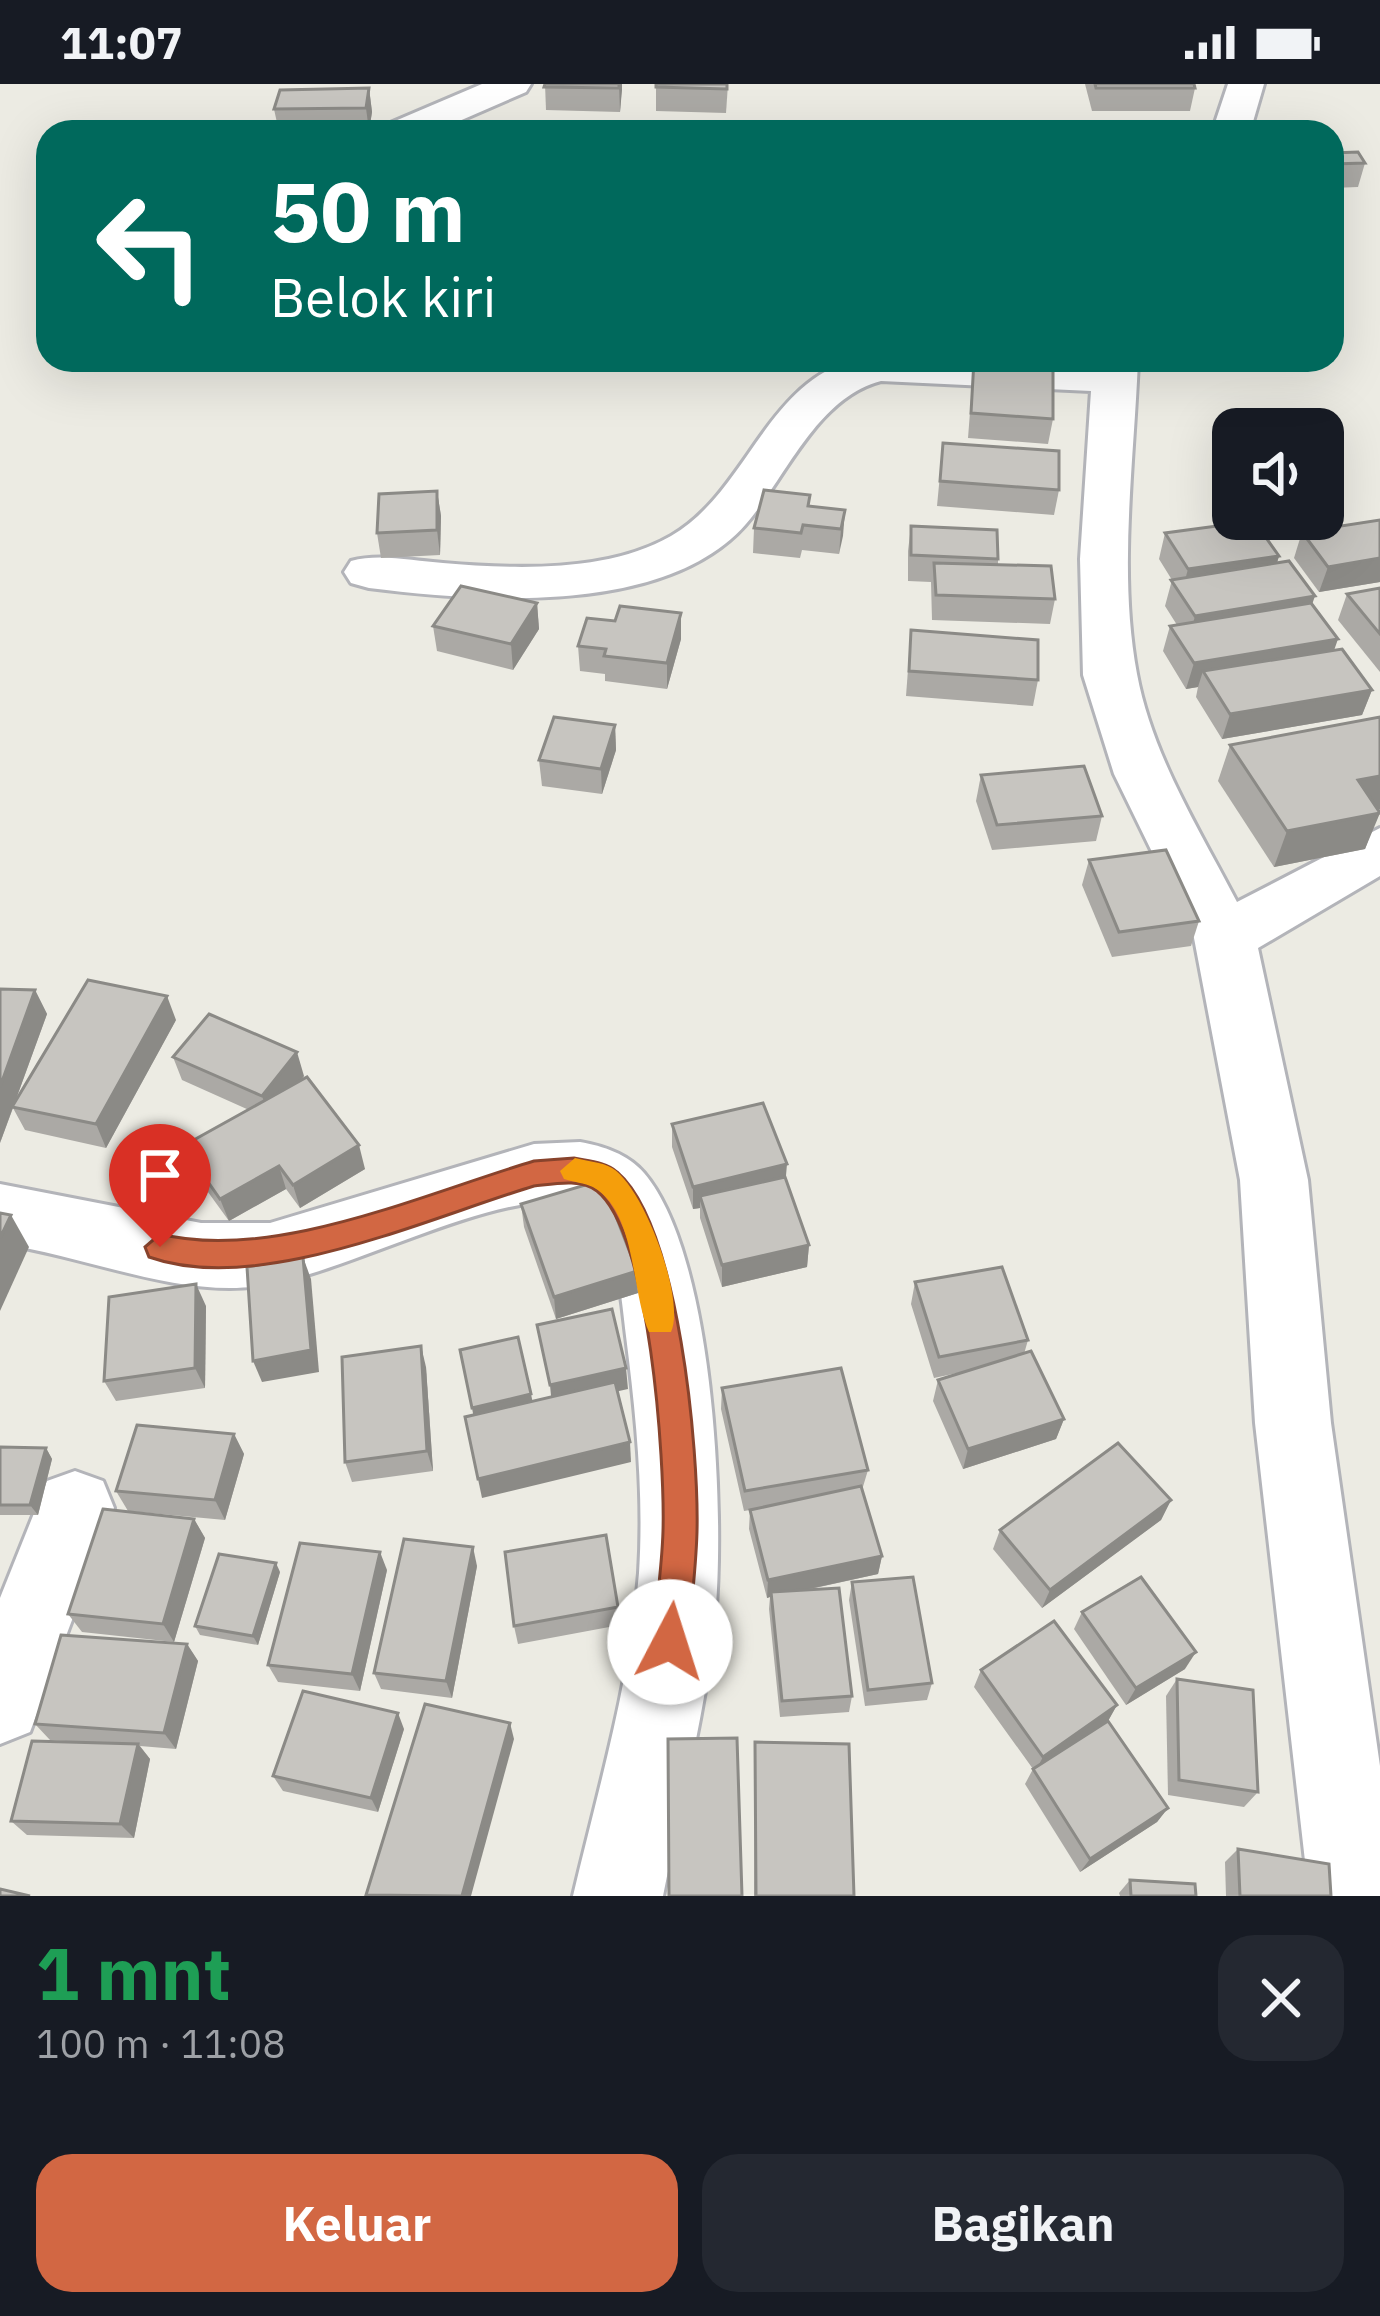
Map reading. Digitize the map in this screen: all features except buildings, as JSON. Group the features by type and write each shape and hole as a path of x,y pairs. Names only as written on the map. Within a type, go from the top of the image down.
{"street":[{"path":"430,120 514,84"},
{"path":"1235,120 1246,84"},
{"path":"369,572 533,580 611,571 678,554 718,526 843,378 862,372"},
{"path":"1115,372 1105,559 1111,675 1142,774 1225,938 1274,1180 1293,1423 1354,1896"},
{"path":"1225,938 1380,849"},
{"path":"0,1214 41,1217 200,1257 237,1258 270,1254 534,1173 574,1170 603,1177 622,1198 650,1259 674,1408 680,1530 670,1642 617,1896"},
{"path":"0,1702 75,1508"}],"slow traffic":[{"path":"575,1171 603,1177 622,1198 650,1259 660,1322"}],"route":[{"path":"160,1247 200,1257 270,1254 534,1173 574,1170 603,1177 622,1198 650,1259 674,1408 680,1530 670,1642"}]}
